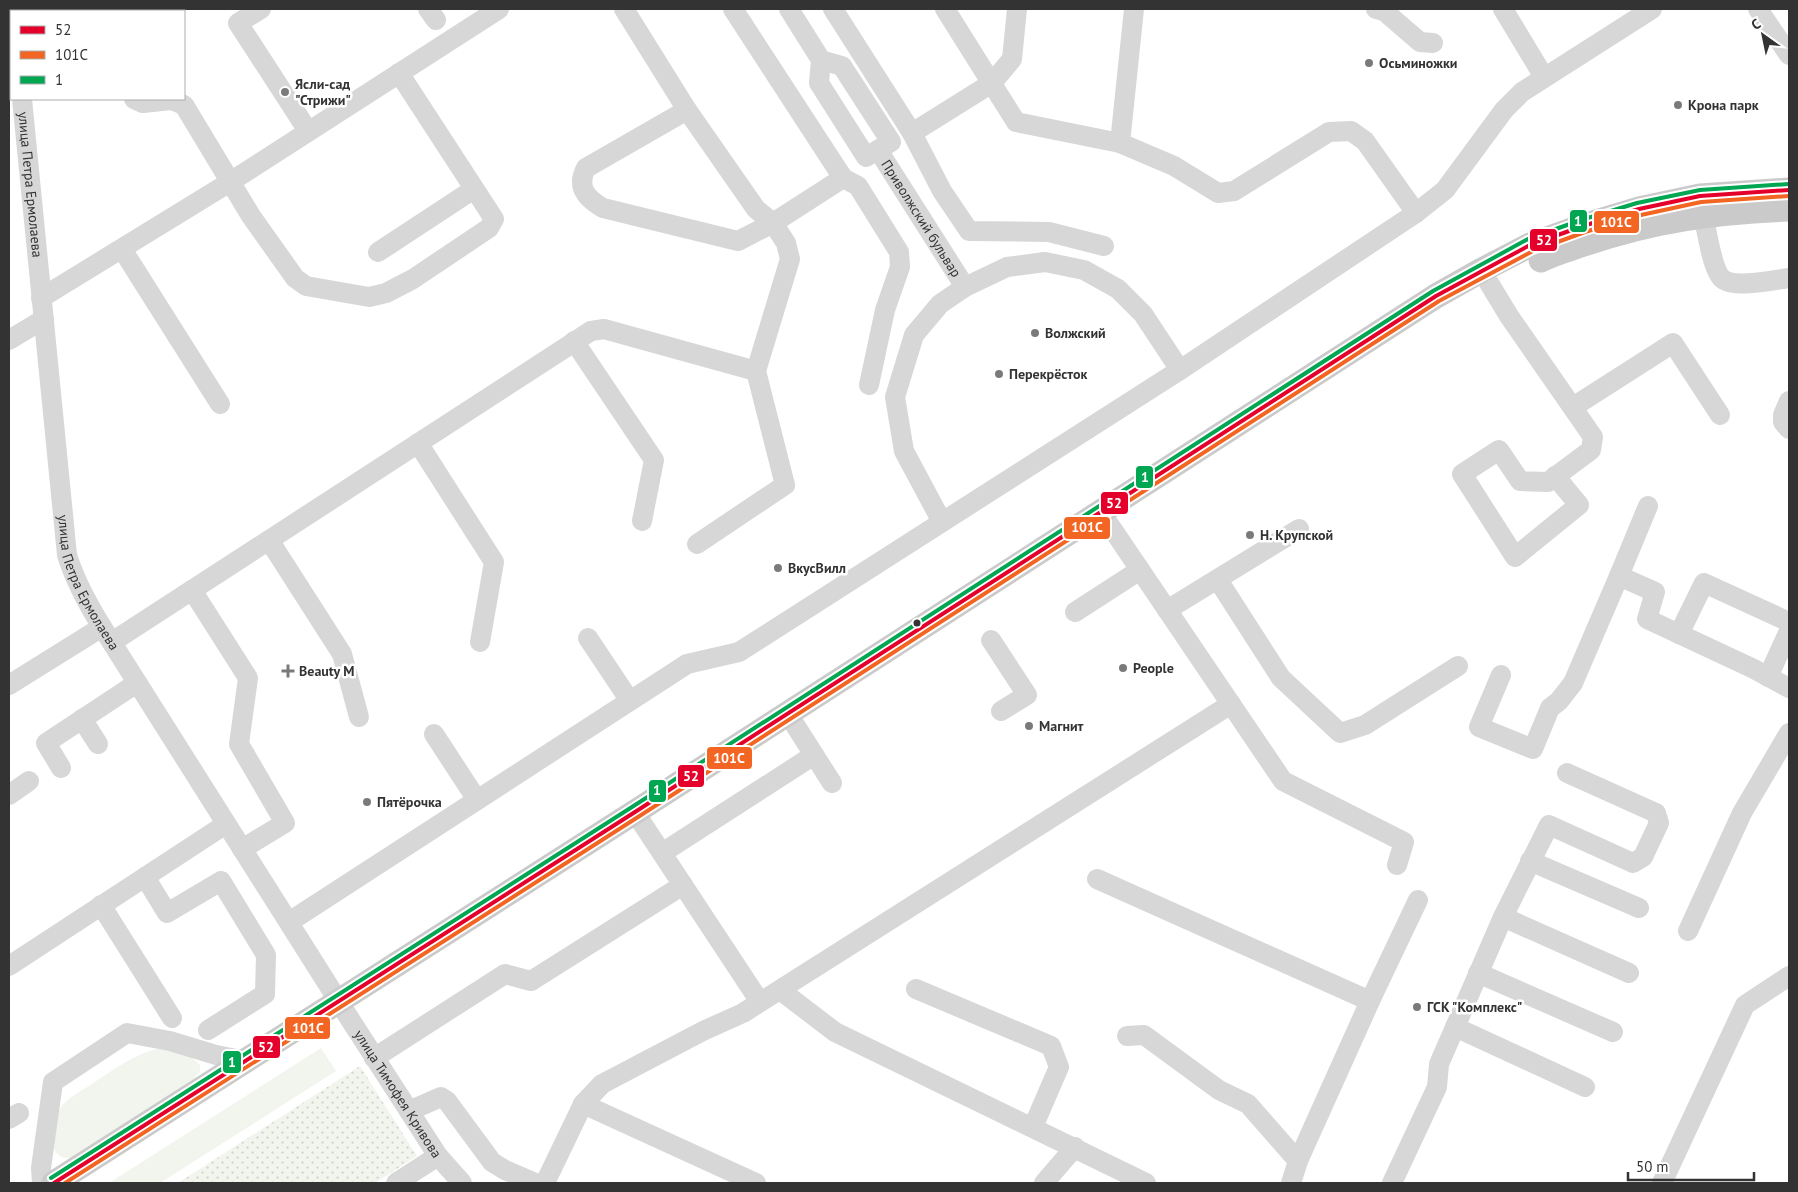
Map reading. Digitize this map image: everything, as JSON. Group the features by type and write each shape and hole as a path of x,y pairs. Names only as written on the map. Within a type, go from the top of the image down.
{"main road":[{"path":"1486,276 1530,245 1582,226 1639,209 1700,196 1789,190"},
{"path":"82,1183 343,1008 1105,518 1436,296 1486,276 1609,236 1656,223 1703,215 1789,209"},
{"path":"54,1183 247,1061 343,1008"}],"street":[{"path":"261,9 233,16 308,131"},
{"path":"41,298 230,182 499,9"},
{"path":"624,9 687,110 756,209 773,223 786,243 790,259 756,370 785,485 697,544"},
{"path":"732,9 842,178 858,186 899,252 900,267 886,310 869,386"},
{"path":"789,9 821,60"},
{"path":"833,9 912,132 942,191 969,231 1048,232 1104,246"},
{"path":"945,9 1016,122 1120,143 1174,166 1218,193 1234,191 1329,132 1351,130 1365,140 1416,213"},
{"path":"912,132 992,84 1012,59 1017,9"},
{"path":"1120,143 1134,9"},
{"path":"1376,9 1384,11 1420,42 1433,43"},
{"path":"1503,9 1544,78"},
{"path":"289,922 687,664 739,652 1180,370 1203,346 1416,213 1445,190 1504,110 1522,92 1652,9"},
{"path":"1758,9 1789,55"},
{"name":"Приволжский бульвар","path":"821,60 842,66 891,142 866,157 819,83 821,60"},
{"path":"136,100 143,103 171,100 184,105 230,182 294,278 306,286 369,297 386,294 413,279 489,228 494,219 399,73"},
{"name":"улица Петра Ермолаева","path":"22,100 67,555 74,577 84,598 343,1008"},
{"path":"687,110 586,168 582,177 584,190 591,202 603,208 738,241 773,223 842,178"},
{"name":"Приволжский бульвар","path":"878,150 965,287"},
{"path":"378,252 474,189"},
{"path":"1703,215 1716,270 1723,280 1735,283 1789,278"},
{"path":"122,249 220,404"},
{"path":"942,522 904,452 895,397 914,335 940,304 965,287 1006,267 1045,262 1084,270 1118,289 1143,314 1180,370"},
{"path":"1486,276 1509,316 1593,437 1591,450 1555,476 1548,482 1520,481 1499,450 1462,474 1515,557 1579,505 1555,476"},
{"path":"9,340 44,319"},
{"path":"9,685 192,590 591,331 604,329 756,370"},
{"path":"574,341 654,460 642,521"},
{"path":"1573,407 1673,343 1720,415"},
{"path":"1789,401 1783,415 1783,422 1789,429"},
{"path":"418,443 494,562 480,642"},
{"path":"1501,675 1479,728 1533,749 1550,708 1573,683 1648,506"},
{"path":"1105,518 1283,781 1404,842 1397,865"},
{"path":"1168,610 1299,529"},
{"path":"269,540 342,654 359,717"},
{"path":"1075,612 1140,570"},
{"path":"1619,576 1655,592 1647,619 1789,688"},
{"path":"1218,580 1281,678 1340,733 1366,725 1458,666"},
{"path":"1679,634 1704,583 1789,622"},
{"path":"192,590 248,678 239,744 285,823 242,849"},
{"path":"1768,677 1789,631"},
{"path":"588,638 630,701"},
{"path":"991,640 1027,695 1001,712"},
{"path":"61,768 46,743 138,683"},
{"path":"545,1183 583,1104 602,1084 703,1031 743,1013 1231,704"},
{"path":"82,719 98,744"},
{"path":"791,719 832,783"},
{"path":"1688,931 1742,813 1789,733"},
{"path":"434,734 477,800"},
{"path":"662,853 814,755"},
{"path":"1392,1183 1438,1087 1439,1064 1478,973 1503,917 1549,825 1633,863 1643,857 1658,823 1656,813 1566,773"},
{"path":"9,794 29,781"},
{"path":"639,818 760,1002"},
{"path":"9,966 226,824"},
{"path":"1530,861 1638,908"},
{"path":"145,876 167,913 221,881 266,955 265,994 208,1030"},
{"path":"1097,878 1370,1000"},
{"path":"374,1058 505,974 531,981 684,885"},
{"path":"1291,1183 1298,1162 1370,1000 1418,900"},
{"path":"101,905 172,1018"},
{"path":"1503,917 1629,973"},
{"path":"1478,973 1613,1032"},
{"path":"1662,1183 1745,1005 1789,976"},
{"path":"916,989 1051,1046 1059,1067 1033,1127"},
{"path":"780,990 835,1032 1146,1183"},
{"name":"улица Тимофея Кривова","path":"343,1008 438,1156 462,1183"},
{"path":"1455,1027 1585,1087"},
{"path":"42,1183 41,1168 53,1082 127,1033 170,1040 216,1056 247,1061"},
{"path":"1127,1036 1144,1035 1219,1090 1248,1104 1298,1162"},
{"path":"409,1112 441,1097 447,1101 492,1162 535,1183"},
{"path":"583,1104 756,1183"},
{"path":"1044,1183 1075,1147"},
{"path":"396,1183 438,1156"}],"shaded area":[{"path":"321,1048 336,1071 160,1183 109,1183"},
{"path":"156,1049 174,1051 191,1057 200,1065 200,1072 192,1080 73,1158 64,1158 57,1154 53,1143 53,1127 61,1107 74,1095 121,1065"},
{"path":"360,1066 417,1156 375,1183 178,1183"}],"transit line":[{"name":"1","path":"51,1178 632,807 1433,291 1528,239 1637,203 1700,190 1789,184"},
{"name":"52","path":"54,1183 635,812 1436,296 1530,245 1639,209 1700,196 1789,190"},
{"name":"101С","path":"65,1183 638,817 1439,301 1533,251 1585,232 1641,215 1701,202 1789,196"}],"place":[{"name":"Осьминожки","path":"1369,63"},
{"name":"Ясли-сад \"Стрижи\"","path":"285,92"},
{"name":"Крона парк","path":"1678,105"},
{"name":"Волжский","path":"1035,333"},
{"name":"Перекрёсток","path":"999,374"},
{"name":"Н. Крупской","path":"1250,535"},
{"name":"ВкусВилл","path":"778,568"},
{"name":"People","path":"1123,668"},
{"name":"Beauty M","path":"288,671"},
{"name":"Магнит","path":"1029,726"},
{"name":"Пятёрочка","path":"367,802"},
{"name":"ГСК \"Комплекс\"","path":"1417,1007"}]}
